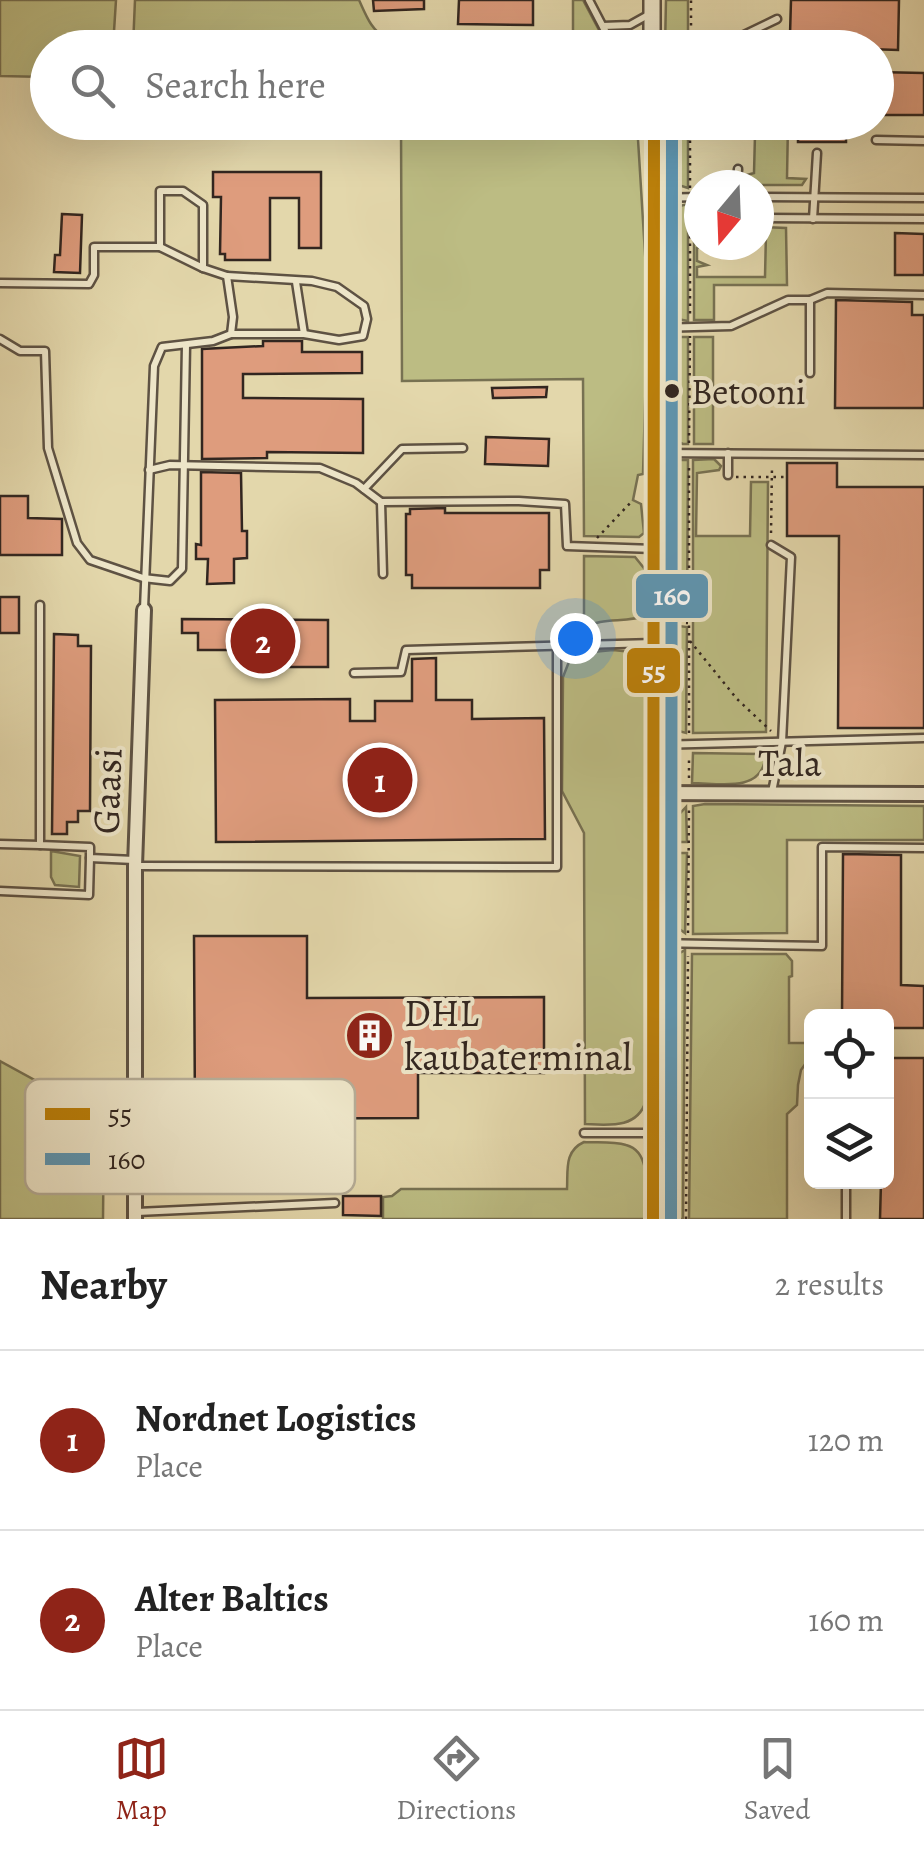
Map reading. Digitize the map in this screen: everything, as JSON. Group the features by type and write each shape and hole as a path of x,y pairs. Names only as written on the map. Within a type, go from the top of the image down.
{"street":[{"path":"652,1219 656,793 654,140"},
{"name":"Gaasi","path":"135,1079 135,863 144,610"},
{"name":"Tala","path":"656,793 924,794"}],"lane":[{"path":"589,0 604,30"},
{"path":"602,26 630,25 652,6"},
{"path":"754,30 777,19"},
{"path":"876,140 924,141"},
{"path":"813,219 817,153"},
{"path":"160,247 160,190 183,191 204,205 203,268"},
{"path":"655,198 684,197"},
{"path":"774,197 924,198"},
{"path":"774,218 924,220"},
{"path":"0,282 89,284 94,275 94,247 160,247 226,276 337,287 364,306 367,319 363,336 339,340 304,334 231,334 186,345 182,569 170,580 144,578 90,560 77,542 48,448 45,352 20,350 0,338"},
{"path":"226,276 231,290 231,334"},
{"path":"296,282 304,334"},
{"path":"656,328 731,326 788,300 810,300 827,293 924,295"},
{"path":"810,300 810,373"},
{"name":"Gaasi","path":"144,610 154,366 162,347 186,345"},
{"path":"364,489 402,449 463,448"},
{"path":"728,452 731,476"},
{"path":"656,453 924,454"},
{"path":"149,470 186,465 320,468 364,489 381,502 565,504 567,546 656,549"},
{"path":"381,502 384,574"},
{"path":"771,545 791,557 782,742 772,794"},
{"path":"40,605 40,844"},
{"path":"354,673 401,672 406,650 656,643"},
{"path":"90,858 135,863 557,868 557,644"},
{"path":"654,746 924,738"},
{"path":"0,844 90,847 89,895 0,891"},
{"path":"654,943 822,946 822,847 924,848"},
{"path":"584,1132 652,1133"},
{"path":"846,1189 846,1219"},
{"path":"135,1215 335,1204"}],"path":[{"path":"690,30 691,0"},
{"path":"691,140 693,170"},
{"path":"686,1219 692,260"},
{"path":"771,545 772,453"},
{"path":"731,476 784,477"},
{"path":"589,546 633,500"},
{"path":"656,621 689,623"},
{"path":"689,640 737,699 782,742"}],"green space":[{"path":"0,0 116,0 114,30 30,30 30,77 0,76"},
{"path":"135,0 359,0 377,30 134,30"},
{"path":"573,0 583,0 599,30 573,30"},
{"path":"666,0 688,0 688,30 665,30"},
{"path":"401,140 638,140 648,302 643,474 638,475 633,500 641,504 644,533 639,537 584,536 583,379 402,381"},
{"path":"666,140 688,140 684,187 667,177"},
{"path":"755,140 788,140 787,178 806,179 802,185 774,185 774,170 754,170"},
{"path":"684,205 688,321 672,318 664,309 666,220 675,207"},
{"path":"774,228 786,228 787,285 714,285 714,320 694,320 694,260 707,265 697,267 697,277 765,277 765,260 774,260"},
{"path":"676,337 688,337 688,444 674,439 664,421 674,385 666,378 664,347"},
{"path":"694,337 713,337 713,444 694,444"},
{"path":"714,459 721,466 719,470 697,473 696,536 750,536 751,482 768,482 766,732 693,733 693,460"},
{"path":"671,460 688,460 687,620 663,619 663,473"},
{"path":"584,556 635,557 647,572 647,615 584,628"},
{"path":"663,624 687,627 686,733 671,729 670,643 662,633"},
{"path":"632,652 646,666 646,1101 629,1121 603,1125 585,1124 584,833 562,791 563,677 572,654"},
{"path":"693,753 761,754 765,760 755,778 746,782 692,783"},
{"path":"693,806 924,806 924,840 787,840 787,933 693,934"},
{"path":"686,807 687,842 675,842 674,853 687,853 685,933 672,917 671,823"},
{"path":"51,851 80,856 79,887 55,885 51,877"},
{"path":"685,950 683,1219 662,1219 661,1175 668,1166 662,1147 661,1099 670,965 673,957"},
{"path":"692,954 786,954 792,961 789,1043 804,1043 797,1105 787,1114 787,1219 689,1219"},
{"path":"0,1061 33,1079 25,1079 25,1194 103,1194 103,1219 0,1219"},
{"path":"584,1142 626,1145 641,1156 646,1176 645,1219 383,1219 383,1197 401,1189 567,1189 570,1156"}],"building":[{"path":"373,0 424,0 424,9 374,11"},
{"path":"459,0 533,0 533,25 458,24"},
{"path":"791,0 899,0 898,50 894,50 894,30 790,30"},
{"path":"894,72 924,73 924,115 894,115"},
{"path":"798,140 846,140 846,142"},
{"path":"213,172 321,172 321,248 299,248 299,198 270,198 270,260 225,260 225,254 220,254 221,197 213,197"},
{"path":"62,214 82,215 80,273 54,272 55,255 60,255"},
{"path":"895,233 924,234 924,275 895,275"},
{"path":"836,300 912,302 912,315 924,315 924,408 835,408"},
{"path":"263,341 302,341 302,352 362,352 362,373 243,374 243,398 363,399 363,453 267,452 267,458 202,459 202,349 263,346"},
{"path":"547,387 546,397 493,398 492,388"},
{"path":"486,437 549,439 548,466 485,464"},
{"path":"787,463 837,463 837,487 924,487 924,728 838,728 839,536 787,536"},
{"path":"201,472 241,473 242,531 247,531 247,558 234,559 234,583 207,584 208,559 196,559 196,544 201,545"},
{"path":"0,496 28,496 28,518 62,519 62,555 0,555"},
{"path":"445,508 445,513 549,513 549,570 540,570 540,588 412,588 412,575 406,575 406,514 410,514 410,509"},
{"path":"0,597 19,597 19,633 0,633"},
{"path":"182,619 328,620 328,667 279,667 279,650 198,650 198,633 182,633"},
{"path":"54,634 78,635 78,646 91,646 90,811 78,811 78,822 67,822 67,834 52,834"},
{"path":"436,658 436,700 472,700 472,719 544,718 545,839 216,842 215,700 350,699 350,721 375,721 375,701 412,701 412,659"},
{"path":"843,854 901,855 901,985 924,986 924,1028 894,1028 894,1009 842,1009"},
{"name":"DHL kaubaterminal","path":"194,936 307,936 307,998 544,997 544,1073 418,1073 418,1118 355,1118 355,1079 195,1079"},
{"path":"894,1058 924,1058 924,1219 880,1219 881,1189 894,1189"},
{"path":"343,1196 381,1196 381,1216 343,1215"}],"transit line":[{"name":"55","path":"653,1219 654,140"},
{"name":"160","path":"671,1219 672,140"}],"place":[{"name":"Betooni","path":"672,391"},
{"name":"Alter Baltics","path":"263,641"},
{"name":"Nordnet Logistics","path":"380,780"},
{"name":"DHL kaubaterminal","path":"369,1035"}]}
